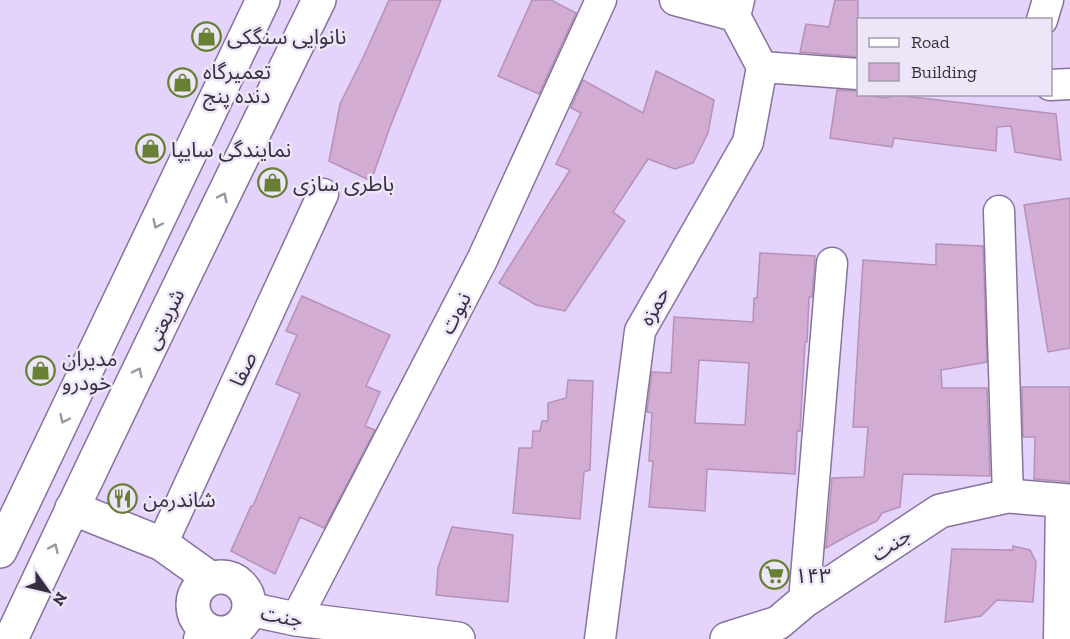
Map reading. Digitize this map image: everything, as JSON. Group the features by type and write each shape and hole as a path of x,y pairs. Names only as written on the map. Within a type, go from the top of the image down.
{"main road":[{"path":"0,549 263,0"},
{"name":"شریعتی","path":"11,639 72,508 319,0"},
{"name":"جنت","path":"727,639 784,631 804,601 940,511 1008,496 1066,501"},
{"path":"72,508 162,544 211,579"},
{"path":"219,577 227,578 242,586 249,601 249,609 239,626 231,631 201,633 194,613 194,597 203,583 219,577"},
{"name":"جنت","path":"249,609 403,636 458,639"}],"street":[{"name":"نبوت","path":"296,619 482,260 601,0"},
{"path":"675,0 737,8 762,67 857,74"},
{"path":"1043,18 1048,0"},
{"name":"حمزه","path":"600,639 640,331 748,142 762,67"},
{"path":"1052,85 1070,84"},
{"name":"صفا","path":"162,544 323,194"},
{"path":"999,211 1008,496"},
{"path":"804,601 832,263"},
{"path":"1059,639 1066,501"}],"building":[{"path":"389,0 441,0 371,181 329,161 340,104"},
{"path":"532,0 551,0 576,13 539,94 498,76"},
{"path":"835,0 858,0 857,57 800,52 806,24 829,27"},
{"path":"656,71 714,100 708,133 693,163 675,169 648,159 613,212 625,221 565,311 536,305 499,283 570,170 556,164 581,113 571,108 583,80 643,113"},
{"path":"837,90 857,91 857,96 886,98 904,96 1056,114 1061,160 1015,152 1011,126 997,127 996,151 894,138 892,147 830,138"},
{"path":"1070,198 1070,348 1048,352 1024,205"},
{"path":"936,244 983,246 987,362 941,370 942,388 987,388 990,476 903,474 900,507 882,513 877,521 826,548 832,478 864,477 868,427 853,427 863,260 936,265"},
{"path":"760,253 815,256 812,297 809,297 795,474 707,469 705,511 649,507 653,461 649,461 652,413 647,412 652,372 671,373 674,317 753,322 754,298 757,298","holes":["699,360 749,363 745,425 695,423"]},
{"path":"302,296 390,335 366,386 380,392 365,426 375,430 324,528 300,517 275,574 231,551 253,506 300,394 276,384 297,335 286,331"},
{"path":"568,380 593,381 590,470 584,472 580,519 513,513 519,448 532,448 533,431 540,431 542,421 548,421 548,403 566,398"},
{"path":"1022,387 1070,387 1070,482 1034,479 1035,437 1023,437"},
{"path":"452,527 513,535 508,602 436,595 438,568"},
{"path":"1013,546 1030,550 1036,562 1033,602 997,600 981,616 945,622 952,549 1013,550"}],"place":[{"name":"نانوایی سنگکی","path":"206,36"},
{"name":"تعمیرگاه دنده پنج","path":"182,83"},
{"name":"نمایندگی سایپا","path":"150,149"},
{"name":"باطری سازی","path":"272,183"},
{"name":"مدیران خودرو","path":"41,370"},
{"name":"شاندرمن","path":"122,499"},
{"name":"۱۴۳","path":"774,575"}]}
